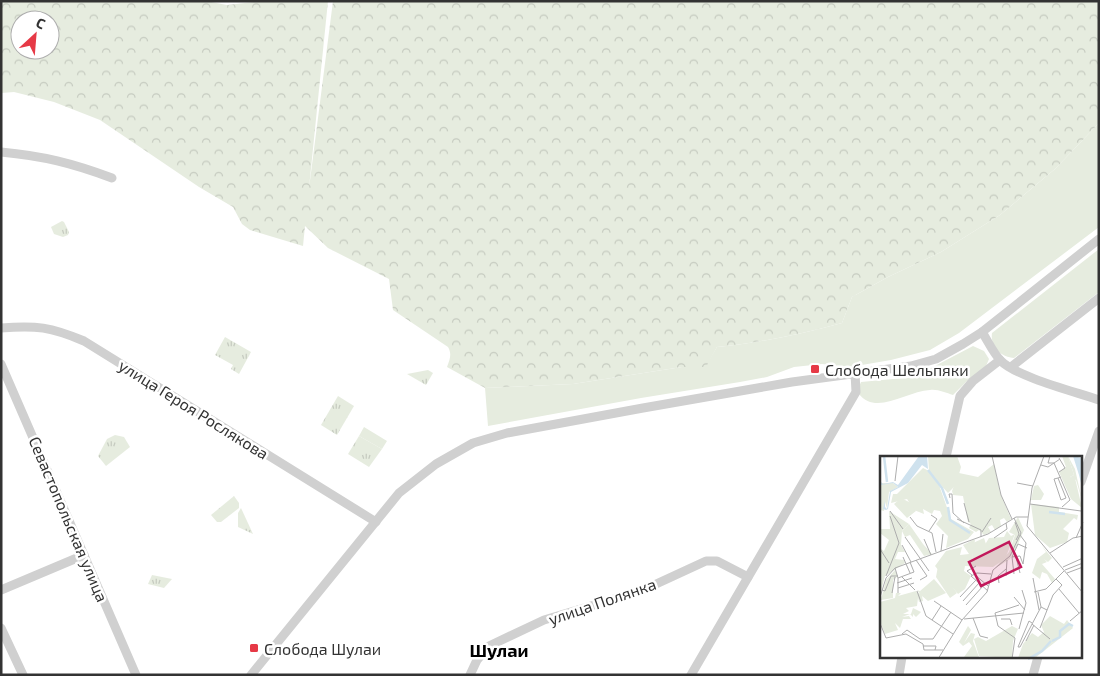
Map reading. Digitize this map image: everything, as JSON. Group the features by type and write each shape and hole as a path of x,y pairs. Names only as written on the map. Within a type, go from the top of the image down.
{"street":[{"path":"1,152 34,155 65,161 112,178"},
{"path":"251,675 399,494 417,478 448,456 473,443 507,434 631,410 792,382 911,366 936,359 982,332 1099,239"},
{"path":"1010,367 1099,298"},
{"name":"улица Героя Рослякова","path":"1,328 31,326 43,328 84,342 376,522"},
{"path":"982,332 1000,360 1010,367 1024,374 1099,400"},
{"path":"946,456 960,396 973,381 1000,360"},
{"name":"Севастопольская улица","path":"1,364 136,675"},
{"path":"691,675 856,392 855,373"},
{"path":"1082,479 1099,431"},
{"path":"1,590 84,555"},
{"name":"улица Полянка","path":"470,675 477,660 489,646 544,620 641,591 706,561 717,561 748,576"},
{"path":"1,628 23,675"},
{"path":"899,675 902,658"},
{"path":"1033,675 1038,658"}],"green space":[{"path":"1,1 206,1 227,5 263,1 328,1 309,188 333,1 1099,1 1099,123 1055,169 1000,215 941,252 888,277 852,297 842,323 780,338 717,347 706,367 682,367 573,384 485,388 447,367 450,357 448,347 393,310 389,279 328,248 305,226 303,246 250,230 242,224 233,207 199,187 100,120 54,102 14,92 1,93"},
{"path":"1099,123 1099,227 959,333 930,350 891,360 850,367 822,364 794,367 767,377 488,426 485,388 573,384 682,367 705,367 717,347 780,338 842,323 852,297 888,277 941,252 1000,215 1055,169"},
{"path":"62,221 69,232 68,235 63,237 54,234 51,227"},
{"path":"1099,249 1099,292 1014,358 1005,356 997,350 993,343 992,333"},
{"path":"225,337 251,352 239,374 231,369 233,365 215,355"},
{"path":"973,346 984,351 989,359 986,366 953,395 930,390 921,391 892,401 874,403 866,400 859,394 858,389 861,382 914,377"},
{"path":"428,370 433,373 426,385 407,374"},
{"path":"338,396 354,406 337,435 321,425"},
{"path":"364,427 387,441 382,449 359,436"},
{"path":"115,435 124,437 130,447 106,466 98,456 107,439"},
{"path":"359,436 382,449 369,467 348,454"},
{"path":"234,496 239,503 239,508 221,522 217,522 211,515"},
{"path":"241,508 253,534 238,527 238,513"},
{"path":"152,575 172,579 164,588 148,584"}],"place":[{"name":"Слобода Шельпяки","path":"815,369"},
{"name":"Слобода Шулаи","path":"254,648"}],"district":[{"name":"Шулаи","path":"499,650"}]}
